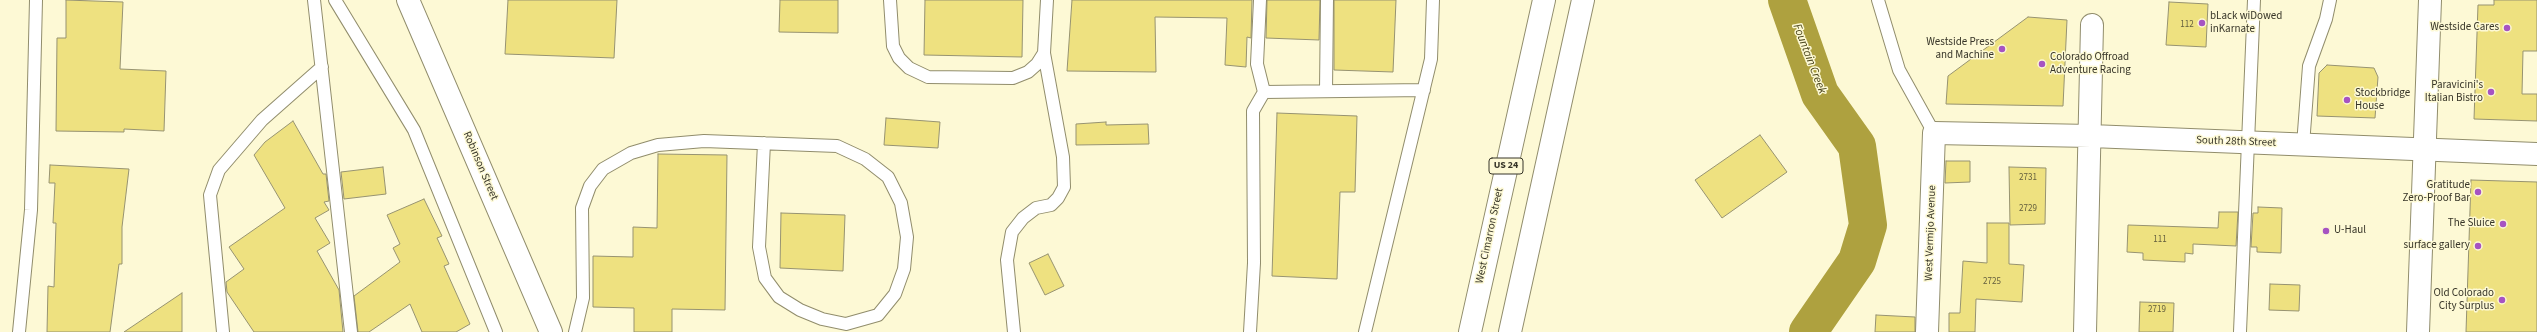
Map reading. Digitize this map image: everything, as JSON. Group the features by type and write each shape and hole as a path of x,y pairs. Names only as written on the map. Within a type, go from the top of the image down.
{"main road":[{"name":"Robinson Street","path":"408,0 551,332"},
{"name":"West Cimarron Street","path":"1470,332 1544,0"},
{"path":"1510,332 1583,0"},
{"path":"2418,332 2430,0"},
{"path":"2085,332 2091,136 2092,25"},
{"name":"South 28th Street","path":"1934,133 2091,136 2537,154"},
{"name":"West Vermijo Avenue","path":"1927,332 1934,133"}],"lane":[{"path":"19,332 31,210 36,0"},
{"path":"314,0 351,332"},
{"path":"335,0 414,130 496,332"},
{"path":"890,0 893,46 899,58 918,73 928,77 1013,78 1028,72 1037,64 1044,53"},
{"path":"1014,332 1007,260 1012,232 1023,218 1036,208 1051,205 1058,198 1064,187 1059,135 1044,53 1047,0"},
{"path":"1250,332 1254,263 1253,111 1264,92 1258,64 1260,0"},
{"path":"1326,0 1326,91"},
{"path":"1365,332 1432,59 1433,0"},
{"path":"1878,0 1899,70 1934,133"},
{"path":"2240,332 2254,0"},
{"path":"2303,145 2309,66 2326,19 2330,0"},
{"path":"223,332 210,195 219,170 262,120 322,67"},
{"path":"1264,92 1424,90"},
{"path":"575,332 583,298 582,208 590,186 603,169 631,153 658,145 704,141 764,143 837,146 865,159 888,177 901,202 907,236 904,269 895,294 878,315 846,324 822,319 800,310 779,296 765,278 759,247 764,143"}],"building":[{"path":"66,0 123,2 120,69 166,71 164,131 124,129 124,132 56,131 57,38 66,38"},
{"path":"508,0 617,0 614,58 505,54"},
{"path":"780,0 838,0 838,33 779,32"},
{"path":"925,0 1023,0 1022,57 924,55"},
{"path":"1072,0 1252,0 1251,38 1247,37 1246,67 1225,65 1227,18 1155,17 1156,72 1067,71"},
{"path":"1267,0 1320,0 1319,40 1266,38"},
{"path":"1334,0 1396,0 1393,72 1334,70"},
{"path":"2494,0 2537,0 2537,51 2523,51 2522,94 2537,94 2537,121 2474,119 2478,5 2494,5"},
{"path":"2169,2 2208,4 2206,47 2166,45"},
{"path":"2028,17 2067,20 2063,106 1946,104 1948,76"},
{"name":"Stockbridge House","path":"2327,65 2374,68 2378,77 2375,118 2317,116 2319,73"},
{"path":"1277,113 1357,116 1355,192 1340,192 1337,279 1272,276"},
{"path":"886,118 940,122 938,148 884,145"},
{"path":"293,121 323,174 326,174 329,201 324,202 329,210 315,218 330,243 317,251 339,290 343,332 254,332 227,292 226,282 244,269 229,247 285,208 254,155 265,142"},
{"path":"1106,122 1106,125 1148,124 1149,144 1076,145 1076,124"},
{"path":"1760,135 1787,172 1722,218 1695,180"},
{"path":"658,154 727,155 725,310 672,309 672,332 634,332 634,308 593,307 593,256 633,257 633,227 657,228"},
{"path":"1946,161 1970,161 1970,182 1945,183"},
{"path":"50,165 129,169 122,227 122,264 119,264 110,332 47,332 48,286 54,287 56,223 53,223 55,183 49,183"},
{"path":"383,167 386,194 344,199 341,172"},
{"path":"2009,167 2046,168 2045,224 2010,225"},
{"path":"2471,180 2537,182 2537,332 2466,332"},
{"path":"424,199 442,236 437,238 449,264 444,266 470,324 456,332 422,332 410,304 369,332 358,332 354,296 400,262 393,248 400,244 387,215"},
{"path":"2258,207 2282,208 2281,253 2257,252 2257,247 2251,247 2253,213 2258,213"},
{"path":"2219,212 2238,212 2236,246 2193,244 2193,254 2185,253 2185,262 2143,260 2143,253 2127,252 2128,225 2218,228"},
{"path":"781,213 845,215 843,271 780,268"},
{"path":"1987,223 2009,223 2009,264 2024,265 2022,302 1976,299 1975,332 1949,332 1949,313 1960,313 1963,261 1987,263"},
{"path":"1048,254 1064,286 1045,295 1029,263"},
{"path":"2270,284 2300,285 2299,311 2269,310"},
{"path":"182,293 182,332 124,332"},
{"path":"2140,302 2174,303 2173,332 2139,332"},
{"path":"1876,315 1915,317 1915,332 1875,332"}],"waterway":[{"name":"Fountain Creek","path":"1787,0 1820,94 1857,146 1868,225 1857,261 1808,332"}],"place":[{"name":"bLack wiDowed inKarnate","path":"2202,23"},
{"name":"Westside Cares","path":"2507,28"},
{"name":"Westside Press and Machine","path":"2002,49"},
{"name":"Colorado Offroad Adventure Racing","path":"2042,64"},
{"name":"Paravicini's Italian Bistro","path":"2491,92"},
{"name":"Stockbridge House","path":"2347,100"},
{"name":"Gratitude Zero-Proof Bar","path":"2478,192"},
{"name":"The Sluice","path":"2503,224"},
{"name":"U-Haul","path":"2326,231"},
{"name":"surface gallery","path":"2478,246"},
{"name":"Old Colorado City Surplus","path":"2502,300"}]}
